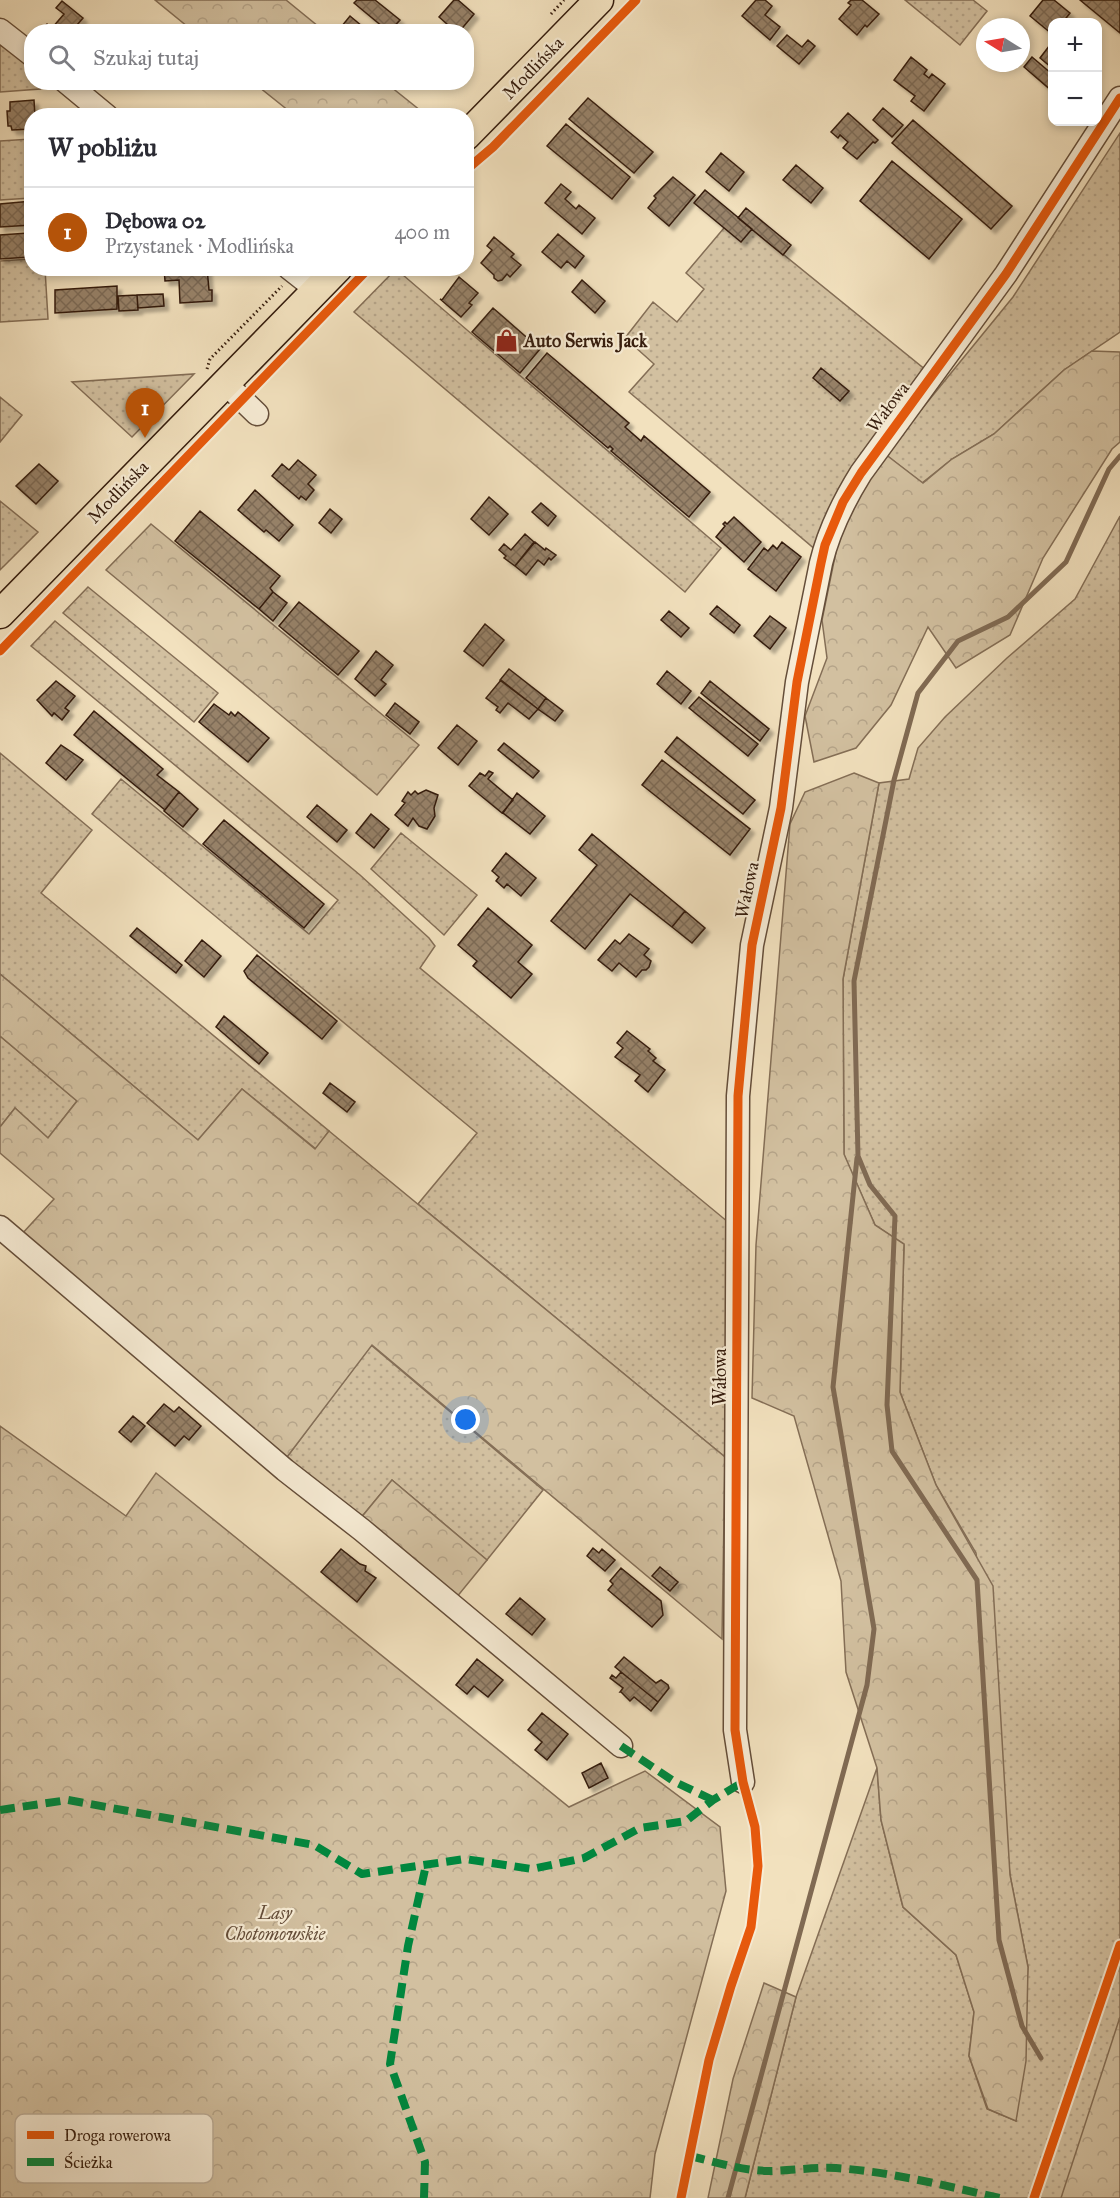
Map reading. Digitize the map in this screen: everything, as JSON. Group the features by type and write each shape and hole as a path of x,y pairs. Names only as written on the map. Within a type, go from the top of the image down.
{"main road":[{"name":"Modlińska","path":"474,128 598,0"},
{"name":"Modlińska","path":"0,614 330,276"}],"street":[{"path":"0,30 24,49"},
{"path":"76,90 97,108"},
{"name":"Wałowa","path":"743,1782 735,1730 738,1096 753,945 781,808 797,682 825,545 843,502 861,473 1006,274 1120,98"},
{"path":"299,276 317,290"},
{"path":"225,383 256,414"},
{"path":"0,1227 285,1470 362,1530 621,1746"}],"green space":[{"path":"155,0 286,0 315,24 184,24"},
{"path":"905,0 973,0 987,11 981,18 976,18 976,25 960,45"},
{"path":"0,45 24,62 24,90 27,90 0,92"},
{"path":"263,90 395,90 417,108 285,108"},
{"path":"1120,133 1120,332 1064,370 994,434 952,459 922,483 885,454 1013,297"},
{"path":"24,139 24,198 0,200 0,141"},
{"path":"724,228 752,229 927,371 816,550 629,392 654,364 625,338 653,302 677,322 704,289 686,273"},
{"path":"24,259 24,276 45,276 48,319 0,322 0,261"},
{"path":"389,276 404,276 721,548 685,592 354,312"},
{"path":"1092,351 1120,352 1120,442 1112,449 1043,558 1010,635 956,668 928,627 891,705 856,748 814,762 805,716 827,658 822,620 841,527 885,454 923,483 952,459 994,434 1064,370"},
{"path":"194,374 132,437 72,382"},
{"path":"0,397 22,415 0,442"},
{"path":"0,501 38,532 0,570"},
{"path":"1120,516 1120,2040 1068,2198 745,2198 796,1997 877,1768 881,1820 903,1907 956,1955 974,2012 969,2056 987,2109 1016,2121 1028,1967 1010,1875 976,1553 936,1485 900,1392 904,1245 875,1225 844,1155 843,979 879,783 909,779 918,748 945,717 1007,658 1075,599"},
{"path":"151,524 419,745 377,795 106,570"},
{"path":"88,587 218,693 194,722 63,613"},
{"path":"55,621 360,875 429,938 435,946 420,968 728,1222 725,1457 418,1204 477,1133 92,814 121,779 309,934 338,900 31,646"},
{"path":"0,753 92,830 41,893 329,1131 316,1149 242,1089 198,1140 0,974"},
{"path":"854,773 879,783 843,979 844,1154 875,1225 904,1244 900,1392 936,1485 993,1586 1010,1875 1028,1967 1026,2061 1016,2121 988,2109 969,2056 974,2012 956,1955 903,1907 881,1820 877,1768 846,1672 841,1581 794,1416 752,1398 756,1245 790,824 805,792"},
{"path":"401,833 477,895 444,935 371,869"},
{"path":"0,974 198,1140 242,1089 315,1149 329,1131 725,1457 722,1639 372,1345 287,1457 21,1235 54,1199 0,1153 0,1127 15,1108 48,1138 77,1101 0,1036"},
{"path":"0,1036 77,1101 48,1138 15,1108 0,1127"},
{"path":"371,1345 543,1490 487,1560 392,1480 360,1519 287,1457"},
{"name":"Lasy Chotomowskie","path":"0,1426 126,1516 156,1473 569,1807 645,1771 720,1827 726,1891 655,2154 650,2198 0,2198"},
{"path":"392,1480 487,1560 456,1598 360,1519"},
{"path":"764,1983 796,1997 745,2198 708,2198 733,2079"},
{"path":"1120,2017 1120,2198 1061,2198"}],"building":[{"path":"357,0 375,0 400,20 396,24 379,24 354,3"},
{"path":"454,0 458,0 474,14 466,24 447,24 439,17"},
{"path":"756,0 765,0 772,6 765,15 780,27 770,40 742,16"},
{"path":"851,0 862,0 879,14 857,35 839,19 851,5 848,3"},
{"path":"1043,0 1054,0 1070,13 1066,18 1048,18 1048,31 1030,16"},
{"path":"1080,0 1120,0 1120,33"},
{"path":"62,1 83,18 78,24 55,24 64,14 56,8"},
{"path":"350,16 360,24 344,24"},
{"path":"787,35 802,47 808,40 815,46 799,64 777,46"},
{"path":"1048,48 1048,65 1040,58"},
{"path":"911,57 927,70 924,74 929,78 932,74 945,84 924,111 911,101 915,96 894,80"},
{"path":"1032,57 1048,71 1048,88 1030,72"},
{"path":"588,98 653,152 634,173 569,119"},
{"path":"34,100 34,108 24,108 24,129 12,130 11,126 8,126 7,111 10,111 10,102"},
{"path":"883,108 903,125 892,137 873,120"},
{"path":"848,113 878,140 873,142 857,159 843,148 848,142 840,135 838,138 831,132"},
{"path":"913,120 1012,206 991,229 892,143"},
{"path":"566,124 630,177 612,199 547,146"},
{"path":"721,153 744,172 729,191 706,172"},
{"path":"892,161 962,219 929,259 860,201"},
{"path":"796,165 823,188 811,203 783,180"},
{"path":"673,177 695,195 669,226 648,208 656,198 654,196"},
{"path":"561,184 571,192 565,199 576,209 579,205 595,218 582,234 545,203"},
{"path":"705,190 752,229 741,242 694,203"},
{"path":"24,202 24,226 0,227 0,204"},
{"path":"746,208 791,245 783,255 738,218"},
{"path":"24,233 24,257 0,259 0,235"},
{"path":"558,234 584,256 575,268 567,261 561,268 542,252"},
{"path":"494,237 514,254 511,257 521,265 510,277 507,274 498,281 481,263 492,250 487,246"},
{"path":"165,276 208,276 209,290 212,290 212,301 180,303 179,280 165,281"},
{"path":"459,277 478,293 469,303 472,305 461,317 440,299 442,300"},
{"path":"582,280 605,301 595,313 572,292"},
{"path":"117,286 117,309 55,313 55,290"},
{"path":"163,294 164,306 138,308 137,295"},
{"path":"137,295 138,310 119,311 118,296"},
{"name":"Auto Serwis Jack","path":"493,308 540,349 520,373 472,332"},
{"path":"547,353 629,423 625,427 641,441 644,436 710,492 689,517 611,451 613,449 610,446 608,448 526,378"},
{"path":"821,368 849,391 840,401 813,378"},
{"path":"298,460 316,475 308,484 314,490 306,500 301,496 299,499 272,476 282,464 289,470"},
{"path":"39,464 58,481 36,504 16,486"},
{"path":"255,490 293,525 279,541 266,530 264,532 238,510"},
{"path":"489,497 508,514 489,535 471,519"},
{"path":"541,503 556,516 548,526 532,512"},
{"path":"330,509 342,519 331,533 319,523"},
{"path":"200,511 280,576 270,588 273,592 259,609 175,541"},
{"path":"734,517 761,542 744,562 716,537 725,526 723,524 725,522 727,524"},
{"path":"525,534 534,542 515,566 504,558 506,556 499,550 504,544 511,550"},
{"path":"535,542 556,555 551,560 549,558 544,565 538,560 526,575 515,566"},
{"path":"782,542 801,557 776,591 748,569 764,548 768,551 773,545 777,549"},
{"path":"273,592 287,603 273,621 259,609"},
{"path":"299,602 359,651 338,675 279,626"},
{"path":"717,606 740,625 734,633 710,614"},
{"path":"669,611 689,628 681,637 661,620"},
{"path":"770,616 786,628 770,649 754,636"},
{"path":"485,624 504,640 483,666 464,651"},
{"path":"376,651 393,665 381,680 386,684 375,696 355,679"},
{"path":"509,669 546,698 538,709 500,680"},
{"path":"667,671 691,691 681,704 657,684"},
{"path":"501,680 538,709 529,719 508,703 500,713 496,710 498,707 486,698"},
{"path":"56,681 75,696 65,708 69,711 62,720 54,713 52,716 37,700"},
{"path":"710,681 769,729 760,741 701,693"},
{"path":"699,697 758,744 748,756 689,708"},
{"path":"546,698 563,711 555,721 538,709"},
{"path":"395,703 419,722 410,734 386,715"},
{"path":"214,704 229,715 231,712 235,716 238,712 269,738 248,762 199,722"},
{"path":"94,711 163,769 157,775 179,792 165,810 74,735"},
{"path":"457,725 477,741 458,765 438,748"},
{"path":"677,737 755,800 743,814 665,752"},
{"path":"504,743 539,771 533,778 498,750"},
{"path":"61,745 83,760 66,780 46,763"},
{"path":"662,760 750,829 730,855 642,785"},
{"path":"489,771 493,773 488,779 513,800 502,813 469,786 480,773 485,776"},
{"path":"426,790 438,795 434,808 435,816 427,829 419,826 413,818 408,826 395,815 405,803 402,801 408,792 411,795 415,791 418,794"},
{"path":"179,792 198,809 183,827 164,811"},
{"path":"517,793 545,816 530,834 503,813"},
{"path":"317,805 347,830 337,842 307,817"},
{"path":"371,814 389,829 374,848 356,833"},
{"path":"224,820 324,904 304,928 203,844"},
{"path":"592,834 685,911 672,927 630,894 585,949 551,921 597,865 579,850"},
{"path":"506,853 536,878 521,896 507,884 504,888 496,881 499,877 492,871"},
{"path":"488,908 532,945 518,962 532,974 511,998 473,966 477,961 458,945"},
{"path":"685,911 705,928 692,943 672,927"},
{"path":"137,928 182,965 176,973 130,936"},
{"path":"629,934 649,949 644,955 651,961 649,967 642,970 636,977 619,963 612,971 598,960 615,940 620,944"},
{"path":"202,940 221,956 204,977 185,961"},
{"path":"257,955 337,1021 322,1039 248,978 244,971"},
{"path":"224,1016 268,1053 259,1064 216,1027"},
{"path":"627,1031 650,1049 648,1051 656,1058 653,1061 665,1070 648,1092 635,1081 640,1075 615,1057 623,1048 617,1043"},
{"path":"330,1083 355,1102 347,1112 323,1093"},
{"path":"164,1404 174,1412 179,1407 201,1426 189,1440 184,1436 175,1446 147,1423"},
{"path":"133,1416 145,1426 131,1442 119,1432"},
{"path":"593,1548 599,1553 602,1549 615,1560 605,1571 587,1556"},
{"path":"341,1549 366,1566 365,1571 376,1578 357,1602 321,1572"},
{"path":"660,1567 678,1582 670,1591 652,1576"},
{"path":"621,1568 661,1601 663,1615 652,1627 608,1590 613,1584 610,1581"},
{"path":"520,1598 545,1619 532,1635 506,1614"},
{"path":"624,1657 656,1683 661,1680 668,1685 669,1688 658,1702 615,1667"},
{"path":"477,1659 503,1680 488,1697 474,1686 467,1694 456,1685"},
{"path":"621,1672 658,1702 651,1711 634,1697 630,1701 620,1692 623,1688 610,1678 612,1675 616,1678"},
{"path":"542,1713 568,1734 547,1760 535,1750 542,1742 528,1730"},
{"path":"601,1763 608,1778 589,1788 582,1773"}],"waterway":[{"path":"1041,2058 1022,2026 999,1940 977,1580 892,1451 887,1405 895,1216 870,1185 858,1156 854,981 894,780 918,693 958,641 1008,617 1066,562 1109,469 1120,456"},
{"path":"728,2198 867,1685 874,1629 833,1387 857,1158"}],"marked path":[{"path":"621,1746 675,1782 713,1800"},
{"path":"0,1810 68,1800 314,1845 362,1874 465,1859 532,1869 584,1858 640,1828 686,1821 713,1800 743,1782 744,1786"},
{"path":"424,2198 425,2162 390,2064 408,1946 426,1865"},
{"path":"690,2156 757,2170 836,2168 878,2173 1000,2198"}],"cycle path":[{"path":"474,163 493,147 636,0"},
{"path":"681,2198 709,2060 751,1927 758,1866 755,1827 743,1782 735,1730 738,1096 752,945 781,808 797,682 821,563 825,545 843,502 861,473 1006,274 1120,98"},
{"path":"0,651 361,276"},
{"path":"1034,2198 1120,1945"}],"place":[{"name":"Auto Serwis Jack","path":"506,341"},
{"name":"Dębowa 02","path":"145,438"}]}
